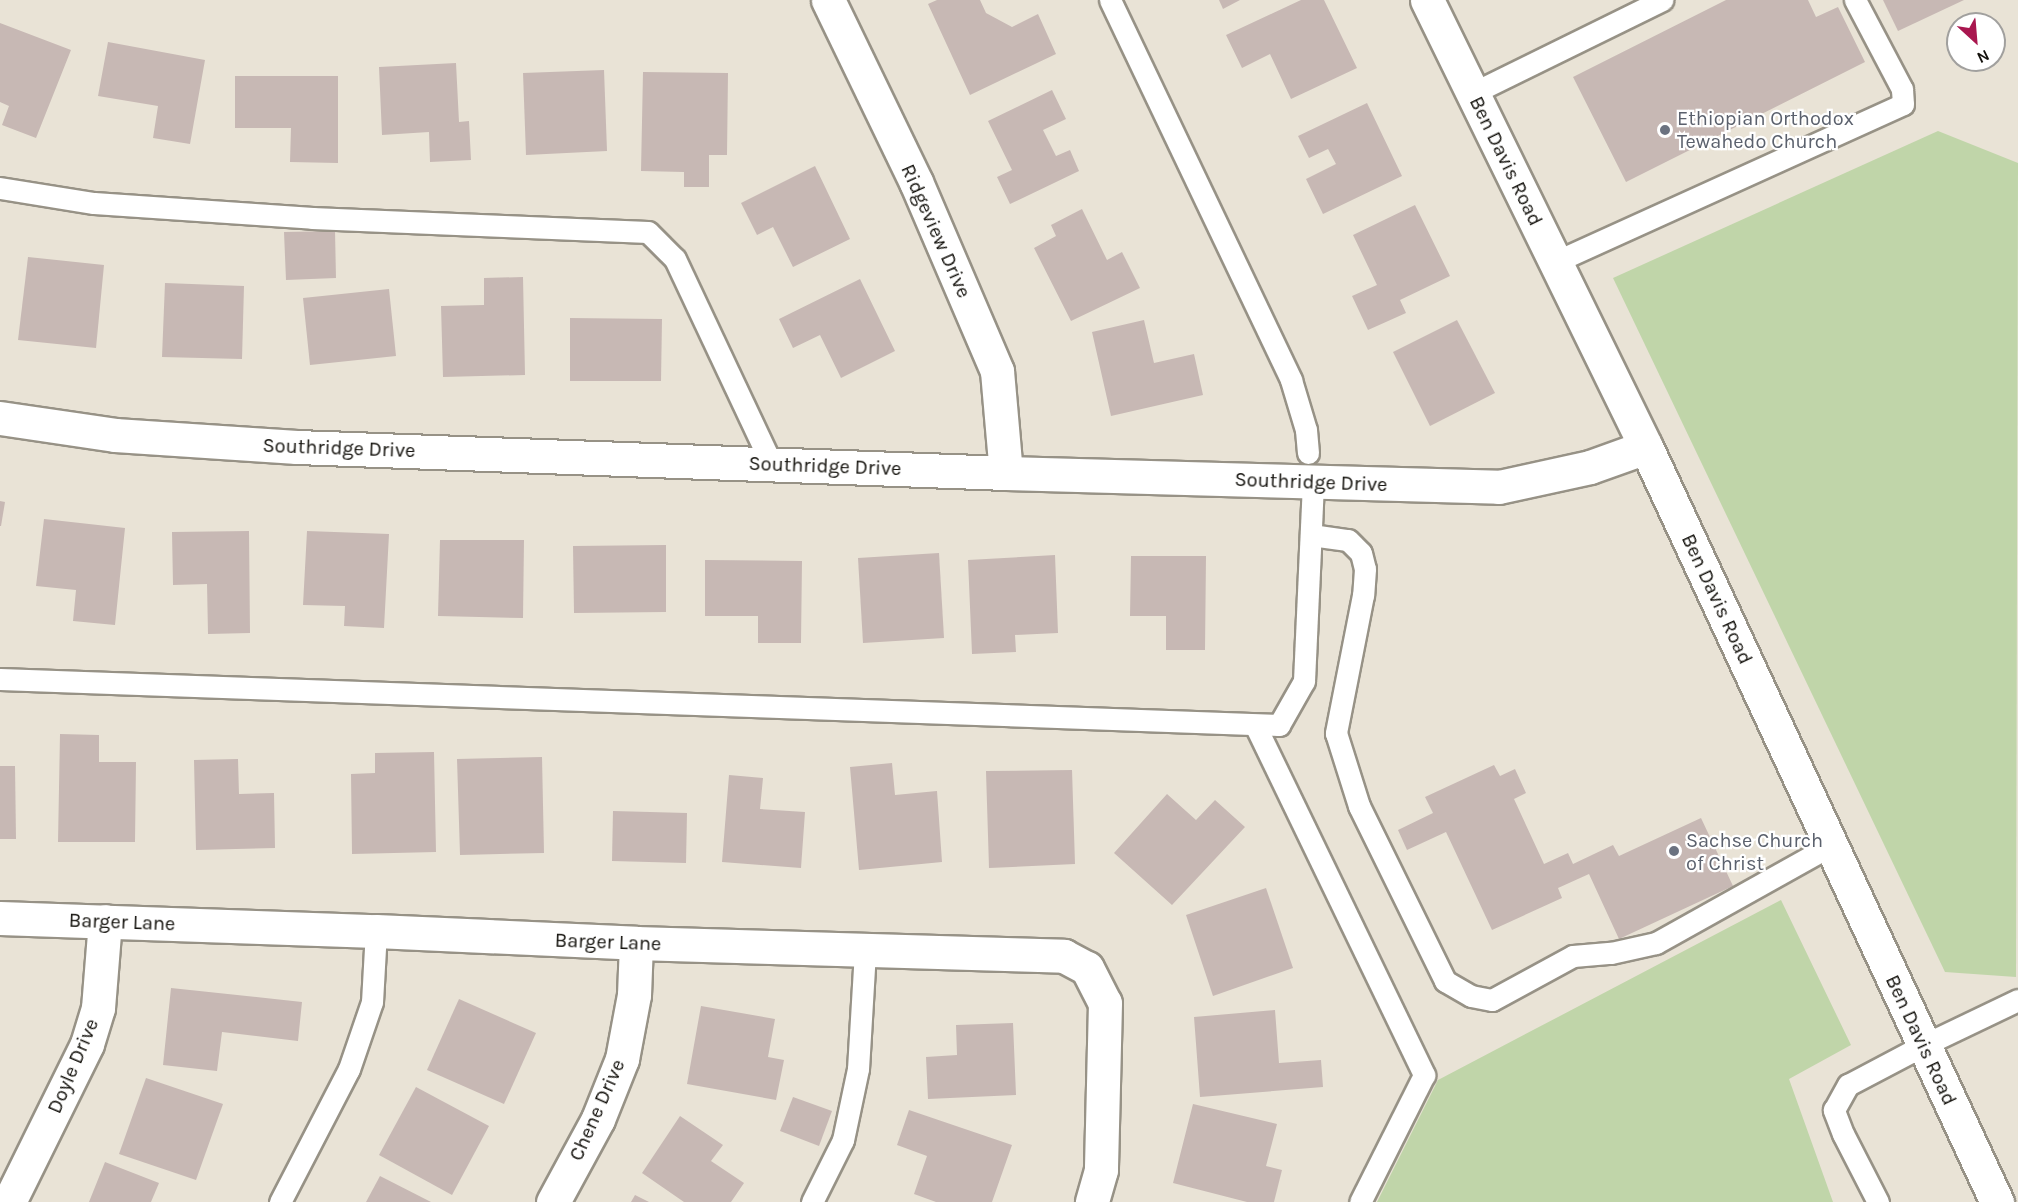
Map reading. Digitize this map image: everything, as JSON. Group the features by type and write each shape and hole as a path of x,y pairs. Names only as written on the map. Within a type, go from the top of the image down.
{"street":[{"name":"Ridgeview Drive","path":"828,0 916,182 997,372 1006,473"},
{"name":"Ben Davis Road","path":"1428,0 1646,447 1997,1202"},
{"name":"Southridge Drive","path":"0,418 116,435 297,447 1006,473 1310,467 1499,487 1590,467 1646,447"},
{"name":"Barger Lane","path":"0,918 636,943 1064,956 1088,968 1105,1003 1101,1170 1092,1202"},
{"name":"Doyle Drive","path":"9,1202 87,1044 98,1008 105,921"},
{"name":"Chene Drive","path":"553,1202 598,1119 622,1059 634,995 636,943"}],"lane":[{"path":"0,679 1279,725 1304,681 1311,535 1310,467 1306,430 1291,380 1110,0"},
{"path":"1473,93 1662,0"},
{"path":"1555,262 1903,104 1902,89 1855,0"},
{"path":"0,188 94,203 300,218 648,232 675,259 771,464"},
{"path":"1311,535 1348,540 1361,554 1365,569 1363,595 1336,733 1359,806 1445,981 1471,996 1492,999 1573,956 1611,953 1656,944 1831,844"},
{"path":"1255,725 1424,1075 1360,1202"},
{"path":"280,1202 350,1069 372,1002 376,931"},
{"path":"812,1202 843,1140 856,1079 866,951"},
{"path":"1878,1202 1843,1134 1834,1110 1848,1085 1882,1070 1923,1045 2018,1000"}],"green space":[{"path":"1938,131 2018,163 2016,977 1945,972 1613,278"},
{"path":"1781,900 1851,1045 1789,1079 1833,1202 1377,1202 1438,1080"}],"building":[{"path":"937,0 980,0 986,13 1012,27 1038,14 1056,54 970,95 928,4"},
{"path":"1219,0 1240,0 1223,9"},
{"path":"1301,0 1324,0 1357,68 1291,99 1270,54 1242,68 1226,35"},
{"name":"Ethiopian Orthodox Tewahedo Church","path":"1726,0 1808,0 1816,17 1838,7 1865,62 1626,182 1573,77"},
{"path":"1883,0 1964,0 1898,31"},
{"path":"0,23 71,50 36,138 2,125 9,106 0,102"},
{"path":"108,42 205,60 190,144 153,138 158,106 98,96"},
{"path":"456,63 459,122 469,121 471,160 430,162 429,132 382,135 379,67"},
{"path":"604,70 607,151 526,155 523,73"},
{"path":"643,72 728,73 727,155 709,155 709,187 684,187 684,172 641,171"},
{"path":"235,76 338,76 338,163 290,162 291,128 235,128"},
{"path":"1052,90 1066,119 1043,130 1056,156 1070,150 1079,171 1010,204 997,177 1012,170 988,121"},
{"path":"1367,103 1402,176 1323,214 1306,179 1336,164 1328,149 1309,158 1298,136"},
{"path":"815,166 850,239 793,267 773,227 757,235 741,203"},
{"path":"1415,205 1450,276 1400,300 1406,313 1368,330 1352,296 1377,285 1353,235"},
{"path":"1082,209 1107,260 1122,252 1140,288 1071,321 1034,248 1056,236 1051,225"},
{"path":"335,231 336,278 286,280 284,232"},
{"path":"28,257 104,265 96,348 18,340"},
{"path":"523,277 525,375 443,377 441,306 484,305 484,278"},
{"path":"860,279 895,351 841,378 820,335 793,348 779,319"},
{"path":"165,283 244,286 242,359 162,357"},
{"path":"389,289 396,356 310,365 303,298"},
{"path":"570,318 662,319 661,381 570,381"},
{"path":"1144,320 1154,363 1194,354 1203,395 1111,416 1092,332"},
{"path":"1457,320 1495,393 1430,426 1393,352"},
{"path":"0,501 5,502 1,526 0,526"},
{"path":"44,519 125,528 115,625 73,621 76,590 36,586"},
{"path":"249,531 250,633 208,634 207,584 173,585 172,532"},
{"path":"307,531 389,534 384,628 344,626 345,606 303,605"},
{"path":"440,540 524,540 523,618 438,616"},
{"path":"666,545 666,612 574,613 573,546"},
{"path":"939,553 944,638 863,643 858,558"},
{"path":"1055,555 1058,633 1015,635 1016,652 972,654 968,560"},
{"path":"1131,556 1206,556 1205,650 1166,650 1166,616 1130,616"},
{"path":"705,560 802,561 801,643 758,643 758,616 705,616"},
{"path":"60,734 99,735 99,762 136,762 135,842 58,842"},
{"path":"434,752 436,852 352,854 351,774 375,773 375,753"},
{"path":"542,757 544,853 460,855 457,759"},
{"path":"238,759 239,794 274,793 275,848 196,850 194,760"},
{"path":"892,763 895,795 937,791 942,862 859,870 850,767"},
{"name":"Sachse Church of Christ","path":"1494,765 1500,776 1515,769 1526,793 1514,799 1544,864 1568,853 1573,864 1613,845 1619,856 1701,818 1733,886 1619,939 1589,874 1558,888 1562,898 1492,930 1446,832 1407,850 1398,830 1433,813 1425,797"},
{"path":"0,766 15,766 16,839 0,839"},
{"path":"1072,770 1075,864 989,868 986,771"},
{"path":"729,775 763,778 760,809 805,812 801,868 722,862"},
{"path":"1167,794 1196,820 1215,800 1245,827 1172,905 1114,853"},
{"path":"613,811 687,813 686,863 612,861"},
{"path":"1266,888 1293,968 1213,996 1186,915"},
{"path":"171,988 302,1002 298,1041 222,1032 217,1071 163,1065"},
{"path":"459,999 536,1033 504,1104 427,1070"},
{"path":"701,1006 775,1019 768,1057 784,1060 776,1100 687,1084"},
{"path":"1275,1010 1279,1063 1321,1060 1323,1087 1200,1097 1194,1017"},
{"path":"1013,1023 1016,1095 928,1099 926,1057 957,1055 956,1025"},
{"path":"146,1078 223,1104 196,1180 119,1154"},
{"path":"416,1087 489,1126 452,1195 379,1155"},
{"path":"793,1097 832,1111 819,1146 780,1131"},
{"path":"1193,1104 1277,1124 1266,1166 1282,1170 1274,1202 1247,1202 1173,1183"},
{"path":"909,1110 1012,1145 992,1202 936,1202 914,1194 927,1156 897,1145"},
{"path":"680,1116 723,1145 711,1161 744,1183 731,1202 684,1202 642,1173"},
{"path":"105,1162 159,1183 151,1202 89,1202"},
{"path":"380,1176 431,1202 366,1202"},
{"path":"635,1195 649,1202 631,1202"}],"place":[{"name":"Ethiopian Orthodox Tewahedo Church","path":"1665,130"},
{"name":"Sachse Church of Christ","path":"1674,851"}]}
